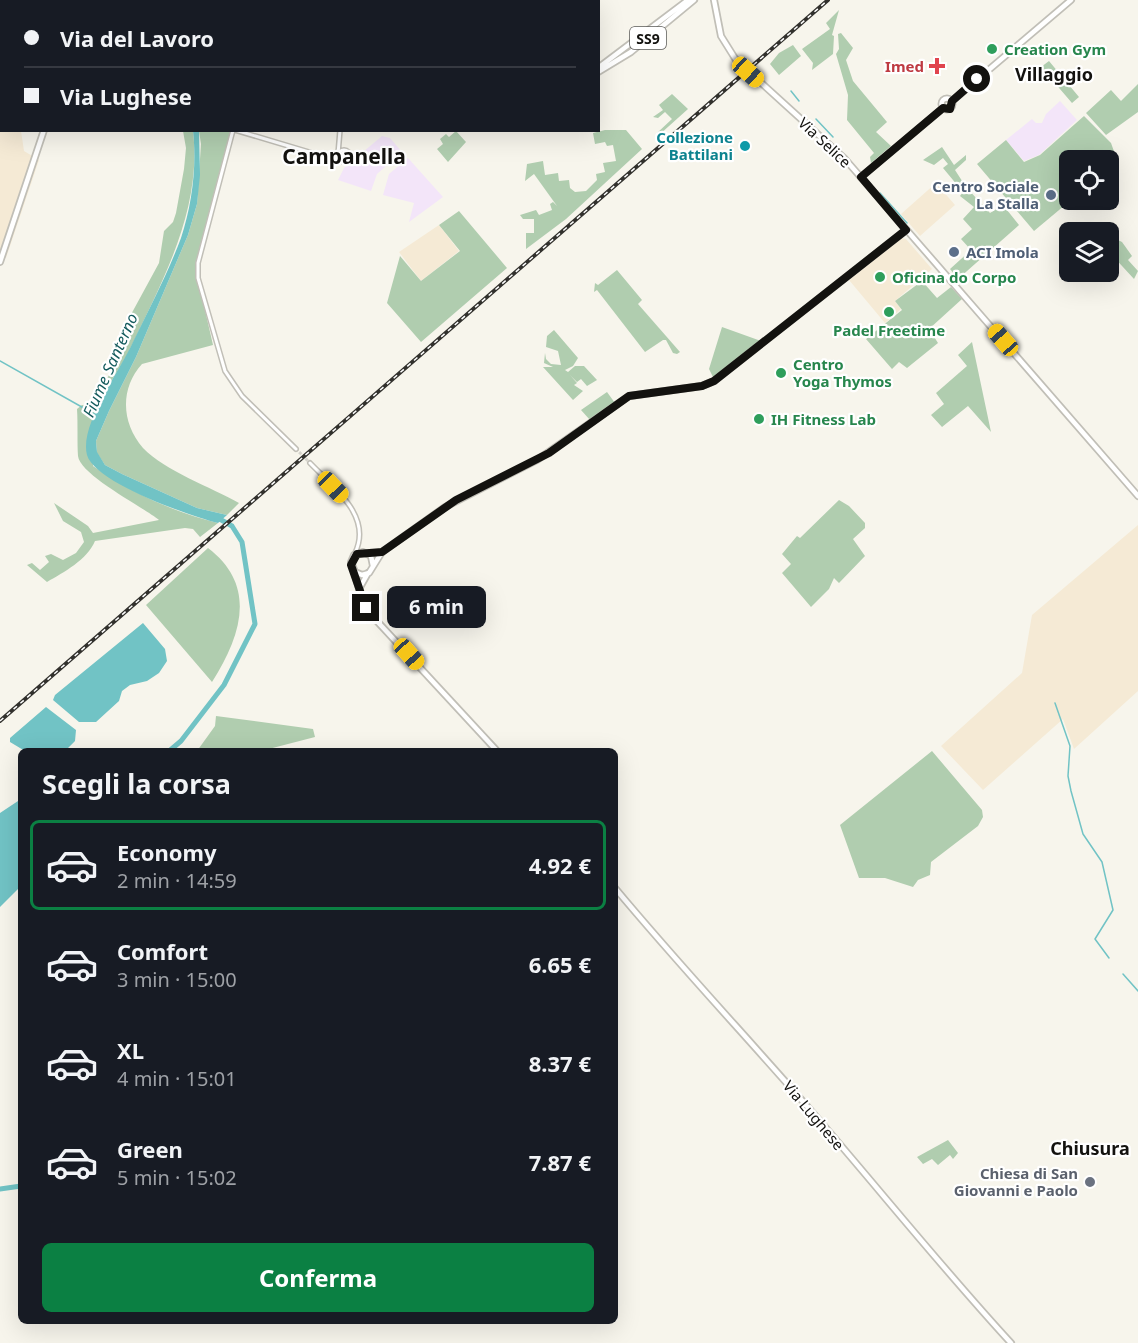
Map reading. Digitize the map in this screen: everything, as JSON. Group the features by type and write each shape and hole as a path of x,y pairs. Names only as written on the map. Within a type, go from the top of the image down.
{"main road":[{"name":"SS9","path":"600,68 688,0"},
{"name":"SS9","path":"600,69 631,52 694,0"},
{"name":"Via Selice","path":"709,0 724,42 736,60 841,155 1138,496"},
{"name":"Via Selice","path":"714,0 715,12"},
{"path":"861,177 943,108 943,100 952,101 1071,0"},
{"path":"0,262 43,132"},
{"path":"359,589 382,552 456,500 549,453 620,401 638,394 687,389 714,381 906,230"},
{"path":"382,552 354,555 351,562 363,603 375,619 494,748"},
{"path":"367,553 373,560 373,567"},
{"path":"353,570 362,575 369,573"},
{"name":"Via Lughese","path":"618,892 674,960 808,1107 895,1214 1011,1343"}],"street":[{"path":"233,132 200,255 198,278 225,371 242,396 296,449"},
{"path":"240,132 283,146 338,158 344,162 349,159 350,154 339,141"},
{"path":"338,158 340,132"},
{"path":"338,158 345,150"},
{"path":"310,463 350,505 358,522 360,543 367,553"},
{"path":"354,555 360,543"}],"shaded area":[{"path":"1060,101 1077,120 1039,155 1024,161 1006,140 1032,119 1036,123 1042,123 1046,114"},
{"path":"0,132 21,132 24,151 39,160 6,258 0,257"},
{"path":"382,136 390,138 402,152 377,174 371,191 338,180 344,168"},
{"path":"408,158 443,197 409,222 414,203 383,195 389,174"},
{"path":"936,183 955,205 920,236 901,214"},
{"path":"439,225 459,251 421,281 399,252"},
{"path":"902,238 906,239 932,269 895,301 901,309 885,323 849,280"},
{"path":"1138,525 1138,691 1074,749 1063,719 983,790 941,746 1022,673 1032,615"}],"green space":[{"path":"839,10 832,35 834,36 833,54 812,70 813,63 802,49 830,29 826,23"},
{"path":"841,33 853,48 846,60 853,81 887,122 876,132 891,146 871,163 870,157 874,153 847,120 848,95 836,54 839,49 838,34"},
{"path":"793,45 801,56 779,75 770,64 779,53"},
{"path":"1049,61 1079,97 1072,103 1041,67"},
{"path":"1138,84 1138,112 1106,135 1086,113 1111,90 1121,101"},
{"path":"672,94 688,109 659,135 657,133 672,119 665,112 658,118 653,117 663,110 659,105"},
{"path":"1084,116 1111,143 1114,150 1059,150 1059,210 1034,231 977,164 1006,140 1024,162 1040,155"},
{"path":"626,130 642,149 566,219 526,249 526,233 534,233 534,219 523,219 520,215 536,210 539,215 552,210 550,204 553,202 557,206 534,174 525,181 527,164 543,161 545,175 558,173 559,181 569,180 570,188 575,192 586,191 597,180 596,174 605,172 603,163 616,161 613,145 607,146 605,142 595,144 593,133"},
{"path":"183,132 193,132 192,187 186,214 157,292 129,352 102,397 94,416 93,466 152,500 218,523 200,537 193,529 185,528 95,541 81,560 47,582 27,565 32,563 40,570 49,562 45,556 51,554 63,560 76,553 84,542 81,532 63,521 54,503 88,526 93,533 159,520 100,481 81,464 78,456 77,409 82,405 91,406 126,346 122,331 159,263 164,231 173,222 176,213 186,148"},
{"path":"199,132 231,132 196,271 213,345 142,364 130,384 126,406 130,428 143,448 152,456 163,464 239,503 227,515 197,508 105,465 97,453 96,441 136,357 188,235 197,204 201,144"},
{"path":"457,132 466,142 448,162 437,149 443,144 440,139 446,134 449,137"},
{"path":"942,147 954,165 966,155 966,160 955,170 966,187 990,213 1003,205 1019,225 958,279 950,269 971,250 961,239 972,229 963,219 974,207 960,196 963,192 943,168 948,164 943,158 934,165 923,160"},
{"path":"459,211 507,268 421,342 387,303 400,256 421,281 460,251 439,225"},
{"path":"1119,240 1132,256 1128,260 1138,271 1134,279 1119,263"},
{"path":"617,270 642,300 638,304 680,352 673,353 666,340 663,340 645,352 597,290 594,292 595,283 598,285"},
{"path":"922,281 937,298 951,287 962,299 929,329 938,343 907,368 899,362 892,369 866,339 902,310 895,301"},
{"path":"722,327 761,341 713,377 709,369"},
{"path":"554,330 578,358 573,366 565,370 568,372 575,366 584,366 597,380 587,386 581,379 577,382 570,375 577,383 574,385 583,391 573,400 543,367 553,367 544,363 545,353 546,359 551,364 561,365 558,351 546,347 547,336"},
{"path":"972,342 991,432 968,406 942,427 931,415 944,404 936,393 967,366 958,355"},
{"path":"607,392 615,403 590,420 581,410"},
{"path":"839,500 849,506 865,523 865,528 853,539 865,556 839,583 834,578 829,589 811,607 782,573 791,564 782,554 797,536 800,538"},
{"path":"208,548 224,563 234,578 239,595 240,612 231,647 212,682 146,605"},
{"path":"216,716 313,729 315,737 273,748 199,748 215,726"},
{"path":"932,751 982,810 983,817 978,826 931,862 930,875 918,880 913,887 885,878 859,878 840,825"},
{"path":"948,1140 958,1153 953,1159 950,1155 938,1165 932,1159 923,1164 917,1157"}],"water":[{"path":"193,132 199,132 200,175 197,204 188,235 136,357 96,441 97,452 105,465 197,508 227,515 218,523 166,506 125,487 94,466 87,455 86,443 89,428 102,397 152,304 181,238 193,185"},
{"path":"143,623 165,649 167,661 159,673 147,681 130,685 122,691 119,701 96,722 79,722 53,700 55,695"},
{"path":"46,707 76,730 75,741 68,748 20,748 10,742 10,738"},
{"path":"18,801 18,889 0,907 0,813"}],"waterway":[{"path":"791,91 799,101"},
{"path":"816,119 833,137"},
{"path":"880,193 907,223"},
{"path":"0,361 96,415"},
{"name":"Fiume Santerno","path":"173,748 181,741 224,685 255,624 242,542 232,526 216,517"},
{"path":"1055,703 1070,746 1068,776 1083,834 1102,862 1113,910 1095,939 1109,958"},
{"path":"1123,974 1138,991"},
{"name":"Fiume Santerno","path":"0,1189 18,1186"}],"tunnel":[{"path":"296,449 310,463"}],"railway":[{"path":"0,721 828,0"}],"place":[{"name":"Creation Gym","path":"992,49"},
{"name":"Imed","path":"937,66"},
{"name":"Collezione Battilani","path":"745,146"},
{"name":"Centro Sociale La Stalla","path":"1051,195"},
{"name":"ACI Imola","path":"954,252"},
{"name":"Oficina do Corpo","path":"880,277"},
{"name":"Padel Freetime","path":"889,312"},
{"name":"Centro Yoga Thymos","path":"781,373"},
{"name":"IH Fitness Lab","path":"759,419"},
{"name":"Chiesa di San Giovanni e Paolo","path":"1090,1182"}],"district":[{"name":"Villaggio","path":"1054,74"},
{"name":"Campanella","path":"344,156"},
{"name":"Chiusura","path":"1090,1148"}],"route":[{"path":"366,608 360,597 351,565 354,555 360,552 372,554 382,552 456,500 549,453 629,396 647,392 687,389 714,381 906,230 861,177 943,108 950,109 952,101 977,79"}]}
